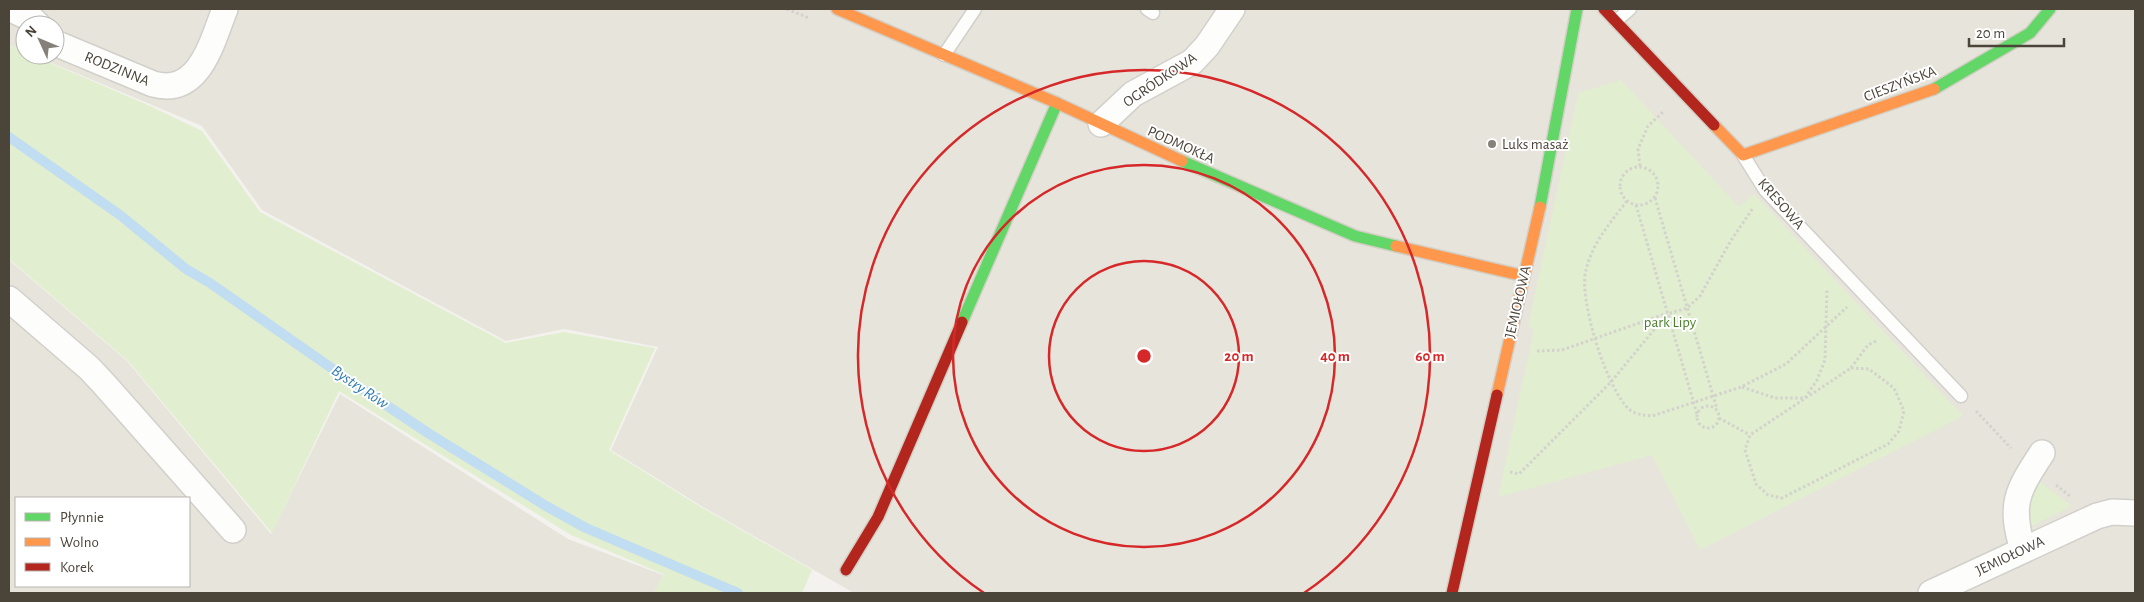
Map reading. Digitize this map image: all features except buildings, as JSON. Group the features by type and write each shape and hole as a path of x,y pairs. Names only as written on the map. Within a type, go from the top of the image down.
{"street":[{"path":"10,9 23,15"},
{"name":"RODZINNA","path":"65,47 153,84 170,86 187,80 200,66 225,9"},
{"name":"PODMOKŁA","path":"837,9 1057,103 1169,156 1355,236 1524,276"},
{"name":"OGRÓDKOWA","path":"1101,124 1134,94 1192,62 1207,46 1232,9"},
{"name":"JEMIOŁOWA","path":"1452,593 1548,172 1577,9"},
{"name":"KRESOWA","path":"1604,9 1743,155"},
{"name":"CIESZYŃSKA","path":"1743,155 1930,92 2030,33 2050,9"},
{"path":"846,570 878,517 1057,103"},
{"path":"9,300 89,368 232,530"},
{"path":"2022,550 2016,529 2015,503 2022,481 2042,453"},
{"name":"JEMIOŁOWA","path":"1931,593 2022,550 2086,512 2135,512"}],"lane":[{"path":"944,54 975,9"},
{"path":"1616,21 1630,9"},
{"name":"KRESOWA","path":"1743,155 1765,190 1961,396"}],"path":[{"path":"1640,166 1638,149 1648,126 1684,94"},
{"path":"1640,166 1650,170 1657,178 1659,188 1655,198 1647,204 1636,205 1627,201 1621,192 1622,178 1630,168 1640,166"},
{"path":"1506,353 1562,350 1687,308 1700,296 1730,242 1765,190"},
{"path":"1636,205 1697,414 1698,423 1706,428 1715,426 1719,418 1717,409 1655,198"},
{"path":"1627,201 1596,242 1585,272 1594,339 1611,382 1630,409 1640,415 1652,416 1712,395 1742,387 1786,364 1863,292"},
{"path":"1805,398 1817,380 1825,360 1828,256"},
{"path":"1482,467 1519,474 1611,382 1667,314"},
{"path":"1851,368 1869,369 1894,388 1904,412 1899,431 1888,444 1782,498 1768,495 1756,484 1745,450 1750,435 1851,368 1868,345 1899,330"},
{"path":"1742,387 1775,398 1805,398"},
{"path":"1697,414 1700,408 1709,405 1717,409"},
{"path":"1719,418 1750,435"}],"shaded area":[{"path":"9,9 2135,9 2135,593 854,593 703,507 611,450 658,347 564,329 506,341 262,210 202,126 57,65 65,65 65,15 15,15 15,48 9,45"},
{"path":"9,260 127,361 271,534 340,394 568,539 663,575 654,593 9,593"}],"green space":[{"path":"9,45 15,48 15,65 55,65 202,131 260,212 506,343 564,332 655,348 609,450 701,507 812,570 802,593 654,593 663,574 571,535 339,391 272,533 128,361 9,259"},
{"name":"park Lipy","path":"1621,80 1739,207 1754,194 1963,416 1700,550 1652,455 1498,497 1534,329 1528,327 1578,93"},
{"path":"2039,481 2072,506 2026,529 2024,507"}],"waterway":[{"name":"Bystry Rów","path":"9,137 120,215 186,269 210,283 428,433 546,506 586,528 738,593"}],"traffic: fast":[{"path":"1540,207 1577,9"},
{"path":"1934,89 2030,33 2050,9"},
{"path":"962,322 1057,103"},
{"path":"1182,161 1355,236 1396,246"}],"traffic: slow":[{"path":"837,9 1057,103 1182,161"},
{"path":"1714,125 1743,155 1934,89"},
{"path":"1497,395 1540,207"},
{"path":"1396,246 1524,276"}],"traffic: jam":[{"path":"1604,9 1714,125"},
{"path":"846,570 878,517 962,322"},
{"path":"1452,593 1497,395"}],"place":[{"name":"Luks masaż","path":"1492,144"}]}
